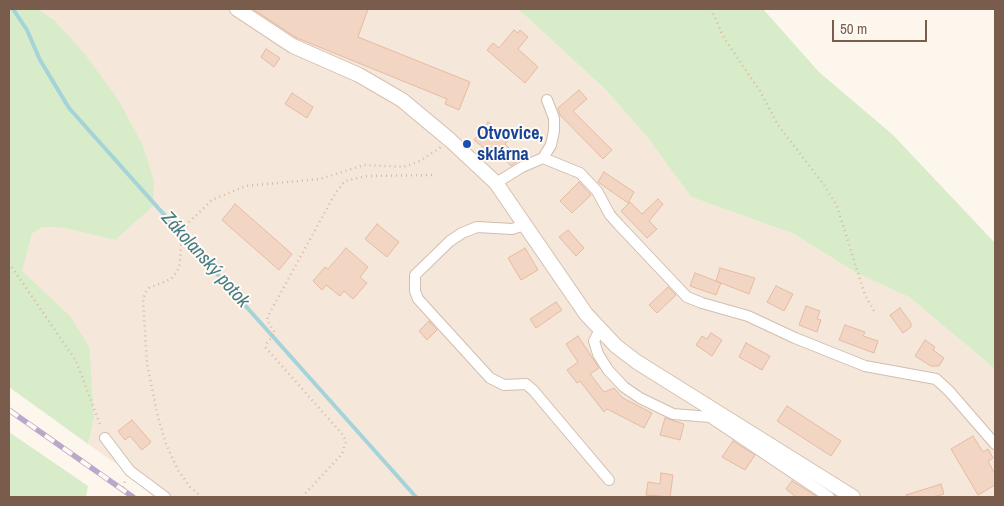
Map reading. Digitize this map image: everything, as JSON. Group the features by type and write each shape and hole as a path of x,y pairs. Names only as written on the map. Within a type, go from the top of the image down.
{"main road":[{"path":"237,9 293,46 381,87 402,100 450,140 496,184 566,287 600,330 637,362 710,411 853,497"}],"street":[{"path":"496,184 522,167 543,158 551,145 554,118 547,100"},
{"path":"543,158 580,173 590,182 619,225 687,296 702,303 748,316 795,338 865,366 936,379 949,391 995,444"},
{"path":"525,225 512,228 477,227 462,233 450,241 415,275 414,291 418,299 490,378 504,384 526,384 533,390 609,480"},
{"path":"600,330 594,341 598,354 608,370 624,387 640,398 673,414 710,411 829,497"},
{"path":"105,438 130,471 165,497"}],"path":[{"path":"711,9 724,38 760,91 778,125 824,185 837,206 865,295 874,311"},
{"path":"202,497 190,487 178,470 166,444 147,364 145,293 149,288 171,278 177,272 180,263 181,244 188,223 212,200 245,186 320,179 364,165 403,167 420,161 450,140"},
{"path":"302,497 342,454 346,441 343,435 266,348 266,344 276,333 267,320 268,316 336,192 344,181 367,176 434,175"},
{"path":"9,263 76,361 105,438"},
{"path":"120,497 130,471"}],"shaded area":[{"path":"38,9 518,9 606,90 648,138 691,197 794,234 858,274 909,297 995,369 995,497 163,497 88,444 94,417 90,349 21,271 32,234 42,227 64,228 115,240 54,20"}],"green space":[{"path":"9,9 38,9 54,20 84,53 119,101 143,146 154,181 153,206 115,240 64,228 42,227 32,234 22,271 71,317 90,349 94,417 88,444 9,387"},
{"path":"518,9 763,9 819,72 893,135 995,243 995,369 909,297 858,274 794,234 691,197 648,138 606,90"},
{"path":"9,432 88,486 86,497 9,497"}],"building":[{"path":"253,9 368,9 358,37 470,82 459,110 445,104 447,99 297,38"},
{"path":"514,30 518,33 520,30 528,37 518,49 538,67 525,83 487,50 493,43 499,48"},
{"path":"266,49 280,58 274,67 261,57"},
{"path":"579,90 587,99 573,111 612,150 603,159 560,115 558,108"},
{"path":"292,93 313,107 307,118 285,104"},
{"path":"488,122 509,139 505,144 520,159 511,166 498,153 495,157 474,140"},
{"path":"604,172 634,192 628,203 598,182"},
{"path":"579,182 591,195 572,213 560,201"},
{"path":"658,199 663,204 649,221 657,229 647,238 621,211 630,202 642,214"},
{"path":"235,204 292,254 279,270 222,220"},
{"path":"377,224 399,242 387,257 365,239"},
{"path":"568,230 584,248 576,256 559,237"},
{"path":"346,248 368,267 360,277 367,283 353,299 344,291 340,296 326,285 322,290 313,281 325,267 328,269"},
{"path":"525,248 538,270 521,280 508,258"},
{"path":"720,268 755,278 749,294 716,281"},
{"path":"695,273 721,283 716,295 690,286"},
{"path":"776,286 793,294 784,311 767,302"},
{"path":"668,287 676,295 657,313 649,305"},
{"path":"556,302 562,310 536,328 530,319"},
{"path":"806,306 820,311 817,319 821,320 817,332 799,325"},
{"path":"900,308 911,323 911,327 903,333 890,315"},
{"path":"429,321 437,330 427,340 419,331"},
{"path":"845,325 865,332 863,336 878,341 874,353 839,340"},
{"path":"711,333 722,340 712,356 696,345 702,336 707,339"},
{"path":"578,336 599,368 590,374 604,392 614,388 623,398 652,413 644,428 607,409 604,412 580,381 577,383 567,370 578,362 566,344"},
{"path":"925,340 935,347 933,350 944,358 939,366 931,366 915,356"},
{"path":"746,343 770,356 762,370 739,357"},
{"path":"787,406 841,441 831,456 777,421"},
{"path":"665,418 684,424 680,440 660,435"},
{"path":"132,420 151,442 142,450 130,436 125,440 118,431"},
{"path":"973,436 983,452 988,449 993,458 988,461 995,474 995,485 978,495 951,449"},
{"path":"733,441 755,455 745,470 722,457"},
{"path":"661,473 673,475 670,497 646,495 648,482 660,484"},
{"path":"792,481 817,497 796,497 786,489"},
{"path":"941,484 944,494 933,497 906,497 906,495"}],"waterway":[{"name":"Zákolanský potok","path":"13,9 27,30 40,60 69,108 416,497"}],"railway":[{"path":"9,410 133,497"}],"place":[{"name":"Otvovice, sklárna","path":"467,144"}]}
